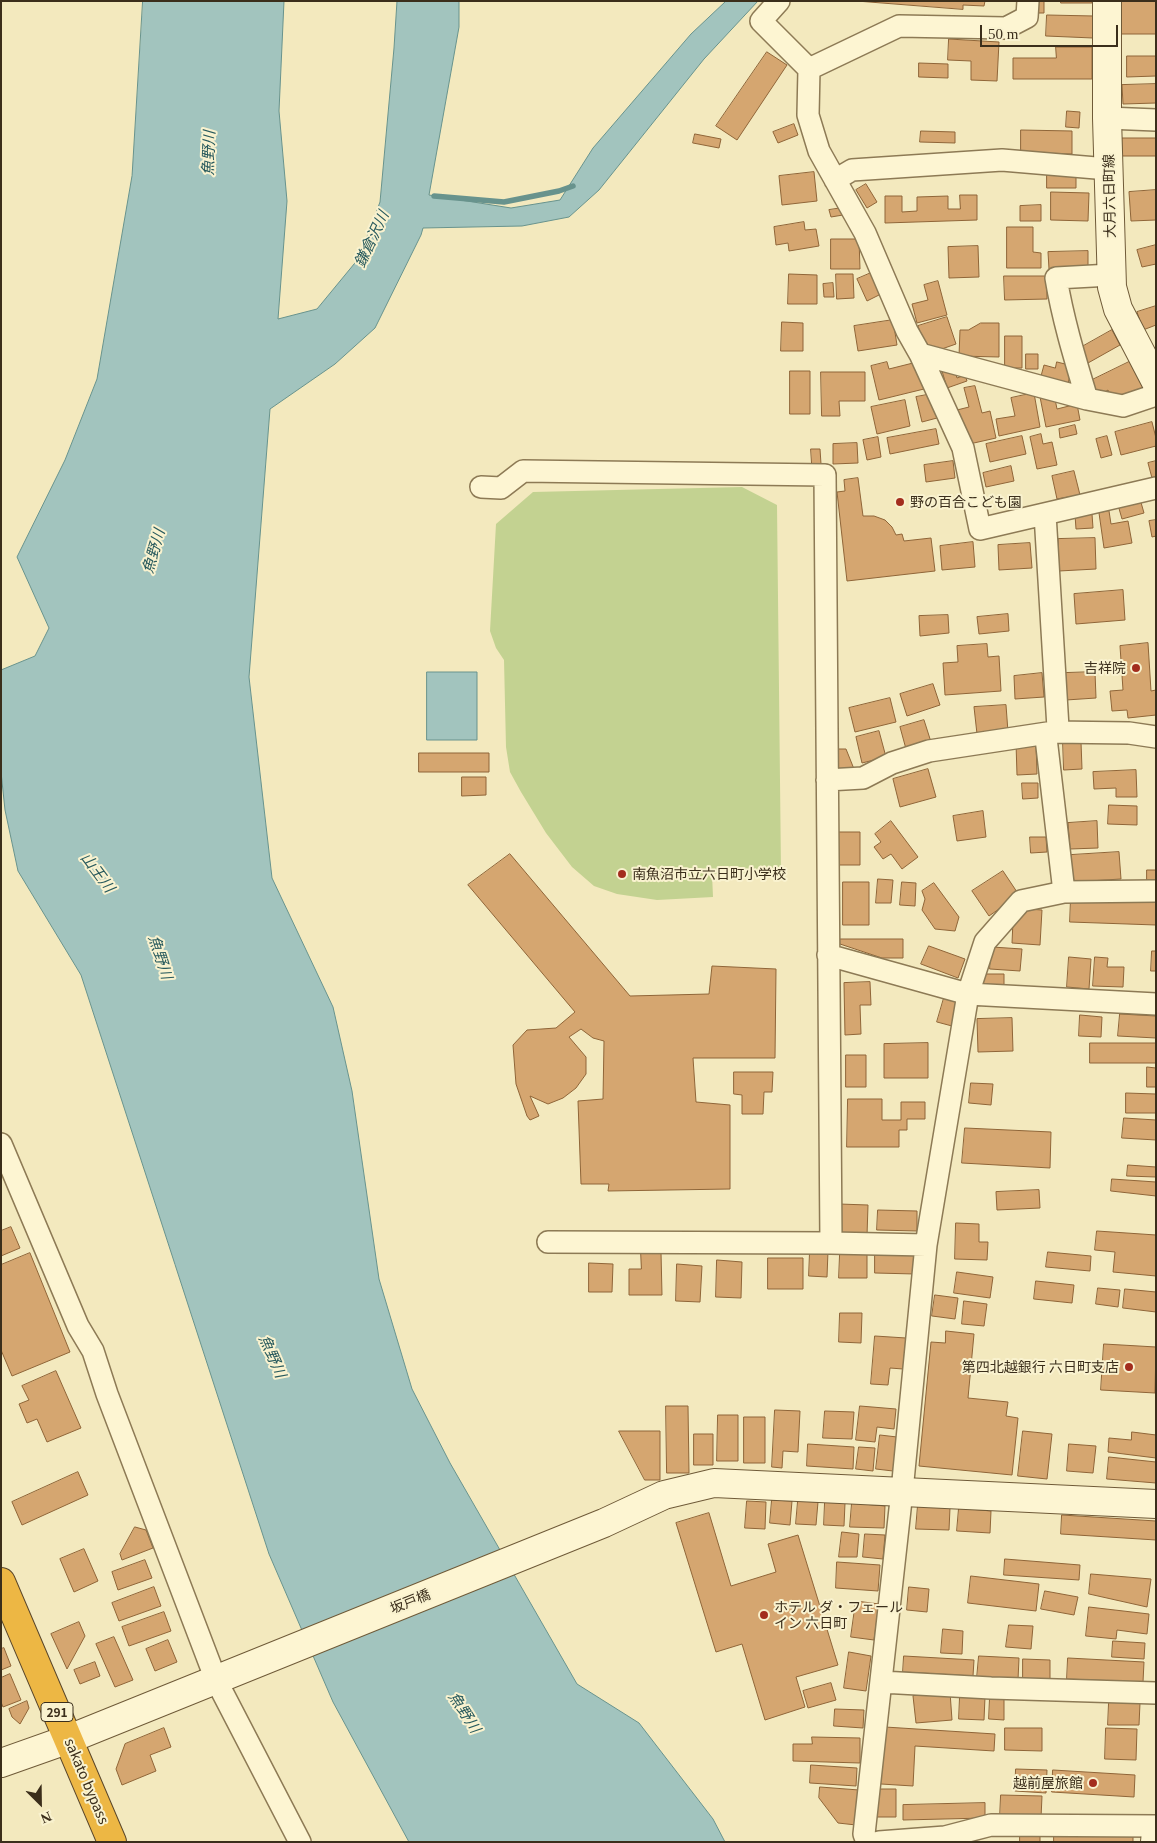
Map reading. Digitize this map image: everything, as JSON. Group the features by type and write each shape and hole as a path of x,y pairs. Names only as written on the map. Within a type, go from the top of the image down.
{"highway":[{"name":"sakato bypass","path":"1,1582 112,1842"}],"street":[{"path":"779,1 761,21 809,69 808,115 819,151 865,233 907,332 920,354 963,448 980,530 1156,488"},
{"path":"809,69 899,26 1006,28 1027,17 1028,1"},
{"name":"大月六日町線","path":"1107,1 1107,118 1112,287 1118,309 1156,382"},
{"path":"1107,118 1156,120"},
{"path":"835,180 852,170 1002,160 1108,169"},
{"path":"1087,399 1065,325 1056,278 1111,275"},
{"path":"920,354 1087,399 1123,406 1156,395"},
{"path":"481,487 501,488 523,471 824,476 830,1243"},
{"path":"1045,514 1058,728 1046,738 1064,892"},
{"path":"827,780 863,778 892,763 929,751 1054,732 1129,733 1156,737"},
{"path":"867,1842 864,1834 902,1491 926,1245 968,994 985,942 1021,901 1064,892 1156,891"},
{"path":"828,955 968,994 1156,1004"},
{"path":"1,1144 78,1326 93,1350 107,1394 216,1680 300,1842"},
{"path":"548,1242 926,1245"},
{"name":"坂戸橋","path":"1,1763 69,1739 216,1680 604,1523 664,1495 714,1483 1156,1504"},
{"path":"881,1682 991,1688 1156,1693"},
{"path":"879,1842 945,1837 991,1825 1156,1826"},
{"path":"1155,1842 1156,1832"}],"green space":[{"path":"742,487 777,505 781,873 712,874 713,897 657,900 617,894 594,886 572,867 546,833 510,772 506,747 504,660 496,648 490,631 496,524 533,492"}],"water":[{"path":"143,1 284,1 279,111 287,201 278,319 317,309 359,258 380,202 397,1 459,1 459,27 429,195 511,208 560,200 593,148 691,34 726,1 758,1 704,59 599,190 569,217 522,226 423,228 375,328 335,364 270,409 249,677 272,878 333,1007 352,1091 379,1279 412,1389 450,1463 577,1684 639,1723 713,1819 725,1842 409,1842 333,1702 269,1554 81,975 18,871 5,810 1,772 1,670 35,656 49,628 17,557 65,460 97,379 132,176"},
{"path":"427,672 477,672 477,740 427,740"}],"building":[{"path":"857,1 985,1 984,6 963,5 963,9"},
{"path":"1034,1 1044,1 1044,13 1034,13"},
{"path":"1061,1 1092,1 1092,3 1061,3"},
{"path":"1119,1 1156,1 1156,34 1119,34"},
{"path":"1047,15 1094,16 1093,38 1046,36"},
{"path":"949,39 999,42 997,81 971,80 971,61 948,60"},
{"path":"1056,47 1092,47 1092,79 1013,79 1013,58 1056,58"},
{"path":"767,52 787,65 737,140 716,126"},
{"path":"1127,56 1156,56 1156,76 1127,77"},
{"path":"919,63 948,64 948,78 919,77"},
{"path":"1156,84 1156,103 1123,104 1122,85"},
{"path":"1067,111 1080,112 1079,128 1066,127"},
{"path":"794,124 798,135 778,143 773,132"},
{"path":"1021,130 1072,131 1072,154 1021,153"},
{"path":"921,131 955,132 955,143 920,142"},
{"path":"695,134 721,139 719,148 693,143"},
{"path":"1119,138 1156,138 1156,156 1119,156"},
{"path":"814,172 817,201 782,205 779,176"},
{"path":"1047,174 1076,174 1076,188 1047,188"},
{"path":"866,184 877,202 867,208 856,190"},
{"path":"1156,190 1156,220 1131,221 1129,192"},
{"path":"1051,192 1089,193 1088,221 1051,220"},
{"path":"960,195 977,195 977,220 885,223 885,196 902,196 902,212 917,211 917,197 948,196 948,209 960,209"},
{"path":"1041,205 1041,221 1020,221 1020,206"},
{"path":"842,208 843,215 831,217 829,210"},
{"path":"804,222 805,230 816,229 819,246 789,251 788,243 776,245 774,227"},
{"path":"1007,227 1033,227 1033,252 1041,253 1041,268 1007,268"},
{"path":"831,239 859,239 860,269 831,269"},
{"path":"1156,245 1156,264 1142,267 1137,250"},
{"path":"978,246 979,277 949,278 948,247"},
{"path":"1088,251 1088,268 1049,269 1048,252"},
{"path":"871,273 881,294 867,301 857,279"},
{"path":"789,274 817,275 817,304 788,304"},
{"path":"836,274 853,274 854,298 837,299"},
{"path":"1004,276 1047,276 1047,299 1005,300"},
{"path":"938,281 947,315 917,323 912,304 928,300 924,285"},
{"path":"833,283 834,297 824,297 823,284"},
{"path":"1156,306 1156,325 1143,330 1137,312"},
{"path":"947,317 956,344 936,351 922,339 918,326"},
{"path":"893,320 897,345 858,351 854,326"},
{"path":"782,322 803,323 803,351 781,351"},
{"path":"981,323 999,323 999,357 959,356 960,330 968,330"},
{"path":"1112,330 1120,345 1088,363 1080,348"},
{"path":"1005,336 1022,336 1022,368 1005,368"},
{"path":"1026,354 1038,354 1038,369 1026,369"},
{"path":"1131,361 1146,386 1128,396 1111,397 1108,390 1100,395 1088,382"},
{"path":"887,362 889,369 917,362 924,389 879,400 871,366"},
{"path":"1057,362 1073,366 1068,383 1041,376 1044,365 1055,368"},
{"path":"949,369 950,373 955,372 957,378 965,375 967,381 947,388 942,371"},
{"path":"790,371 810,371 810,414 790,414"},
{"path":"821,372 865,372 865,401 839,401 840,416 822,416"},
{"path":"975,386 982,413 990,411 996,438 965,445 957,410 969,407 964,388"},
{"path":"1034,393 1040,427 999,436 996,419 1015,416 1011,398"},
{"path":"932,394 937,418 922,422 916,397"},
{"path":"1054,394 1057,409 1077,404 1080,420 1046,427 1040,397"},
{"path":"905,400 910,426 877,434 871,407"},
{"path":"1152,422 1156,446 1121,455 1115,432"},
{"path":"1075,425 1077,434 1060,438 1059,429"},
{"path":"936,429 939,444 890,454 887,438"},
{"path":"1041,434 1043,444 1052,442 1057,465 1037,469 1030,437"},
{"path":"1022,436 1026,454 990,462 986,444"},
{"path":"1107,436 1112,455 1101,458 1096,439"},
{"path":"878,437 881,457 867,460 863,440"},
{"path":"857,443 858,463 833,464 833,444"},
{"path":"811,449 820,449 821,464 812,464"},
{"path":"953,461 955,478 926,482 924,465"},
{"path":"1156,461 1156,477 1152,478 1148,463"},
{"path":"1011,466 1014,481 986,487 983,473"},
{"path":"1074,471 1080,495 1057,499 1052,476"},
{"path":"858,478 863,516 874,516 885,520 892,527 896,535 902,534 904,541 931,538 935,571 847,581 837,492 845,491 844,480"},
{"path":"1140,499 1144,513 1122,519 1118,505"},
{"path":"1109,511 1111,524 1128,521 1132,543 1104,548 1099,513"},
{"path":"1092,514 1093,528 1076,529 1075,515"},
{"path":"1156,520 1156,536 1152,537 1149,521"},
{"path":"1095,538 1096,569 1059,571 1058,539"},
{"path":"973,542 975,567 942,570 940,546"},
{"path":"1030,543 1032,568 999,570 998,545"},
{"path":"1123,590 1125,620 1076,624 1074,594"},
{"path":"1008,614 1009,631 979,634 977,617"},
{"path":"948,615 949,633 920,636 919,616"},
{"name":"吉祥院","path":"1148,643 1151,691 1156,690 1156,715 1128,718 1127,710 1112,711 1110,691 1123,690 1120,646"},
{"path":"987,644 988,657 999,656 1001,691 945,695 943,663 958,662 957,646"},
{"path":"1095,672 1096,698 1066,700 1065,673"},
{"path":"1042,673 1044,697 1015,699 1014,676"},
{"path":"933,684 940,705 907,716 900,694"},
{"path":"890,698 896,722 855,732 849,708"},
{"path":"1006,705 1008,732 977,734 974,707"},
{"path":"924,720 931,742 906,749 900,727"},
{"path":"879,731 886,757 862,763 856,737"},
{"path":"1036,742 1037,774 1017,775 1016,743"},
{"path":"1063,742 1081,742 1082,769 1064,770"},
{"path":"836,749 846,749 856,774 837,775"},
{"path":"419,753 489,753 489,772 419,772"},
{"path":"928,769 936,797 900,807 893,779"},
{"path":"1136,770 1137,797 1116,797 1116,788 1094,789 1093,772"},
{"path":"462,777 486,777 486,795 462,796"},
{"path":"1022,783 1038,783 1038,798 1023,799"},
{"path":"1109,805 1137,806 1137,825 1108,824"},
{"path":"983,811 986,837 957,841 953,816"},
{"path":"891,821 918,857 902,869 891,854 883,859 874,847 881,842 875,834"},
{"path":"1097,821 1098,848 1070,849 1068,823"},
{"path":"838,832 860,832 860,865 838,865"},
{"path":"1030,837 1046,837 1047,852 1031,853"},
{"path":"1119,852 1121,879 1073,882 1071,855"},
{"path":"510,854 630,996 709,994 712,966 776,969 775,1058 693,1058 696,1102 730,1105 730,1189 608,1191 609,1184 581,1184 578,1101 603,1099 604,1041 593,1038 581,1029 569,1037 586,1057 586,1074 576,1088 563,1098 548,1104 530,1096 539,1116 530,1120 527,1116 516,1084 513,1045 527,1030 556,1028 575,1012 468,885"},
{"path":"1147,870 1156,870 1156,885 1147,885"},
{"path":"1003,871 1019,895 989,916 972,891"},
{"path":"878,879 893,880 891,903 876,903"},
{"path":"843,882 869,882 869,925 843,925"},
{"path":"902,882 916,883 915,906 900,905"},
{"path":"934,883 959,917 955,931 935,929 922,910 925,899 922,891"},
{"path":"1071,898 1156,901 1156,925 1070,922"},
{"path":"1028,909 1042,910 1040,945 1012,943 1013,921"},
{"path":"840,939 903,939 903,958 882,958 840,944"},
{"path":"929,946 965,959 958,978 921,964"},
{"path":"992,947 1022,949 1020,971 990,969"},
{"path":"1152,951 1156,951 1156,971 1151,971"},
{"path":"1069,957 1091,959 1089,989 1067,987"},
{"path":"1095,957 1108,958 1107,967 1124,967 1123,987 1093,986"},
{"path":"983,974 1004,974 1004,985 983,985"},
{"path":"870,982 871,1005 860,1005 861,1034 845,1035 844,983"},
{"path":"944,998 959,1002 952,1026 937,1022"},
{"path":"1120,1014 1156,1016 1156,1038 1118,1036"},
{"path":"1080,1015 1102,1017 1101,1037 1079,1036"},
{"path":"1012,1018 1013,1051 978,1052 977,1019"},
{"path":"928,1043 928,1078 884,1078 884,1044"},
{"path":"1090,1043 1156,1043 1156,1063 1090,1063"},
{"path":"846,1055 866,1055 866,1087 846,1087"},
{"path":"1147,1067 1156,1068 1156,1087 1147,1087"},
{"path":"734,1072 773,1072 772,1092 764,1092 763,1114 742,1114 742,1095 734,1094"},
{"path":"971,1083 993,1084 991,1105 969,1103"},
{"path":"1126,1093 1156,1094 1156,1113 1126,1113"},
{"path":"848,1099 882,1099 882,1120 901,1120 901,1102 925,1102 925,1119 907,1119 907,1130 899,1130 899,1147 847,1147"},
{"path":"1124,1118 1156,1120 1156,1140 1122,1138"},
{"path":"965,1128 1051,1132 1050,1168 962,1163"},
{"path":"1128,1165 1156,1167 1156,1177 1127,1176"},
{"path":"1112,1179 1156,1182 1156,1196 1111,1191"},
{"path":"1039,1190 1040,1208 997,1210 996,1192"},
{"path":"839,1204 868,1205 867,1236 838,1235"},
{"path":"878,1210 917,1211 917,1231 877,1230"},
{"path":"956,1223 979,1224 979,1242 988,1242 987,1260 955,1259"},
{"path":"11,1227 20,1248 1,1256 1,1231"},
{"path":"1097,1231 1156,1235 1156,1276 1113,1272 1115,1252 1095,1250"},
{"path":"875,1250 915,1251 915,1274 875,1273"},
{"path":"810,1251 828,1251 827,1277 809,1276"},
{"path":"641,1252 661,1252 662,1295 629,1295 629,1269 641,1269"},
{"path":"1048,1252 1091,1256 1090,1271 1046,1267"},
{"path":"30,1253 70,1352 12,1376 1,1350 1,1265"},
{"path":"840,1254 867,1254 867,1278 839,1278"},
{"path":"768,1258 803,1258 803,1289 768,1289"},
{"path":"717,1260 742,1262 741,1298 716,1297"},
{"path":"589,1263 613,1264 612,1292 589,1292"},
{"path":"677,1264 702,1266 700,1302 676,1301"},
{"path":"957,1272 993,1277 990,1298 954,1293"},
{"path":"1036,1281 1074,1285 1072,1303 1034,1299"},
{"path":"1098,1288 1120,1290 1118,1307 1096,1304"},
{"path":"1125,1289 1156,1292 1156,1312 1123,1308"},
{"path":"935,1295 958,1298 955,1319 932,1316"},
{"path":"964,1301 987,1304 984,1326 962,1324"},
{"path":"840,1313 862,1313 861,1343 839,1342"},
{"path":"946,1331 974,1334 968,1398 1008,1402 1006,1416 1018,1418 1012,1475 919,1466 931,1342 945,1343"},
{"path":"875,1336 906,1338 903,1369 890,1368 888,1385 871,1384"},
{"name":"第四北越銀行 六日町支店","path":"1104,1344 1156,1347 1155,1393 1101,1390"},
{"path":"56,1371 81,1428 47,1442 37,1419 27,1423 19,1404 29,1400 22,1386"},
{"path":"666,1406 688,1406 689,1473 667,1473"},
{"path":"860,1406 896,1409 894,1429 877,1427 875,1442 856,1440"},
{"path":"775,1410 800,1411 798,1452 783,1451 782,1468 772,1467"},
{"path":"825,1411 854,1412 852,1439 823,1438"},
{"path":"718,1415 738,1415 738,1461 717,1461"},
{"path":"744,1417 765,1417 765,1463 744,1463"},
{"path":"619,1431 660,1431 660,1480 645,1480"},
{"path":"1023,1431 1052,1434 1047,1479 1018,1476"},
{"path":"1132,1432 1156,1435 1156,1458 1108,1452 1109,1438 1131,1440"},
{"path":"694,1434 713,1434 713,1465 694,1465"},
{"path":"880,1435 897,1437 893,1471 876,1469"},
{"path":"808,1444 854,1447 853,1469 807,1466"},
{"path":"1069,1444 1096,1446 1093,1473 1067,1471"},
{"path":"859,1447 875,1448 873,1471 856,1469"},
{"path":"1109,1457 1156,1462 1156,1483 1107,1479"},
{"path":"78,1472 88,1495 22,1525 12,1502"},
{"path":"772,1500 792,1501 790,1525 770,1523"},
{"path":"747,1501 766,1502 765,1529 745,1528"},
{"path":"798,1501 818,1502 816,1525 796,1524"},
{"path":"825,1502 845,1503 844,1526 824,1525"},
{"path":"852,1503 885,1506 884,1528 850,1527"},
{"path":"918,1505 950,1508 949,1530 916,1529"},
{"path":"959,1508 991,1511 990,1533 957,1531"},
{"name":"ホテル ダ・フェール イン 六日町","path":"709,1513 731,1586 776,1572 768,1544 798,1535 838,1665 796,1677 805,1707 765,1720 742,1644 716,1652 676,1523"},
{"path":"1062,1515 1156,1521 1156,1540 1061,1534"},
{"path":"135,1527 146,1530 153,1548 122,1560 120,1554"},
{"path":"842,1532 859,1534 857,1557 839,1557"},
{"path":"865,1534 885,1535 883,1559 863,1557"},
{"path":"84,1549 98,1581 74,1592 60,1559"},
{"path":"1005,1559 1080,1565 1079,1580 1004,1575"},
{"path":"145,1560 152,1578 118,1590 112,1572"},
{"path":"837,1562 880,1565 878,1591 836,1588"},
{"path":"1091,1574 1151,1579 1147,1607 1089,1594"},
{"path":"971,1576 1039,1584 1036,1611 968,1603"},
{"path":"154,1587 161,1606 119,1621 112,1603"},
{"path":"909,1587 929,1589 927,1612 907,1610"},
{"path":"1045,1591 1078,1597 1074,1615 1041,1609"},
{"path":"856,1601 879,1604 874,1640 851,1637"},
{"path":"1089,1607 1149,1614 1147,1634 1117,1630 1116,1639 1086,1636"},
{"path":"164,1612 171,1631 129,1646 122,1627"},
{"path":"79,1622 85,1636 67,1669 51,1634"},
{"path":"1009,1625 1033,1626 1031,1649 1006,1647"},
{"path":"943,1629 963,1631 962,1654 941,1653"},
{"path":"114,1637 133,1680 115,1687 96,1644"},
{"path":"168,1640 177,1662 155,1671 146,1649"},
{"path":"1113,1641 1145,1643 1144,1659 1112,1657"},
{"path":"4,1648 11,1666 1,1670 1,1649"},
{"path":"849,1652 871,1656 866,1691 844,1688"},
{"path":"904,1656 974,1660 973,1676 903,1672"},
{"path":"979,1656 1019,1658 1018,1680 977,1678"},
{"path":"1068,1658 1144,1662 1143,1682 1067,1679"},
{"path":"1023,1659 1050,1660 1050,1680 1023,1680"},
{"path":"95,1662 100,1676 80,1684 74,1670"},
{"path":"10,1674 21,1700 3,1707 1,1702 1,1678"},
{"path":"831,1683 836,1700 808,1708 803,1691"},
{"path":"950,1692 952,1720 916,1723 913,1696"},
{"path":"960,1696 985,1697 984,1720 959,1719"},
{"path":"990,1697 1004,1697 1004,1720 989,1719"},
{"path":"27,1701 29,1708 20,1724 12,1717 9,1709"},
{"path":"1109,1702 1140,1703 1139,1725 1108,1725"},
{"path":"835,1709 864,1710 863,1728 834,1726"},
{"path":"885,1727 995,1734 994,1751 915,1746 913,1786 881,1784"},
{"path":"164,1728 171,1747 150,1755 156,1771 122,1785 116,1769 125,1744"},
{"path":"1005,1728 1042,1728 1042,1751 1005,1750"},
{"path":"1106,1728 1137,1729 1136,1760 1105,1759"},
{"path":"812,1737 860,1738 860,1763 793,1761 793,1744 812,1744"},
{"path":"811,1765 857,1768 856,1786 810,1783"},
{"path":"1016,1769 1047,1770 1046,1793 1015,1791"},
{"name":"越前屋旅館","path":"1053,1770 1135,1775 1134,1797 1052,1792"},
{"path":"820,1787 859,1790 856,1825 838,1823 819,1798"},
{"path":"877,1789 896,1789 896,1817 877,1817"},
{"path":"1001,1795 1042,1796 1041,1818 1000,1817"},
{"path":"985,1803 985,1818 903,1820 903,1805"},
{"path":"1054,1830 1133,1832 1133,1842 1054,1842"},
{"path":"1020,1835 1040,1836 1040,1842 1020,1842"}],"waterway":[{"path":"434,196 504,202 559,191 573,186"}],"place":[{"name":"野の百合こども園","path":"900,502"},
{"name":"吉祥院","path":"1136,668"},
{"name":"南魚沼市立六日町小学校","path":"622,874"},
{"name":"第四北越銀行 六日町支店","path":"1129,1367"},
{"name":"ホテル ダ・フェール イン 六日町","path":"764,1615"},
{"name":"越前屋旅館","path":"1093,1783"}],"water label":[{"name":"魚野川","path":"208,153"},
{"name":"鎌倉沢川","path":"371,239"},
{"name":"魚野川","path":"153,551"},
{"name":"山王川","path":"98,872"},
{"name":"魚野川","path":"161,957"},
{"name":"魚野川","path":"273,1356"},
{"name":"魚野川","path":"465,1712"}]}
